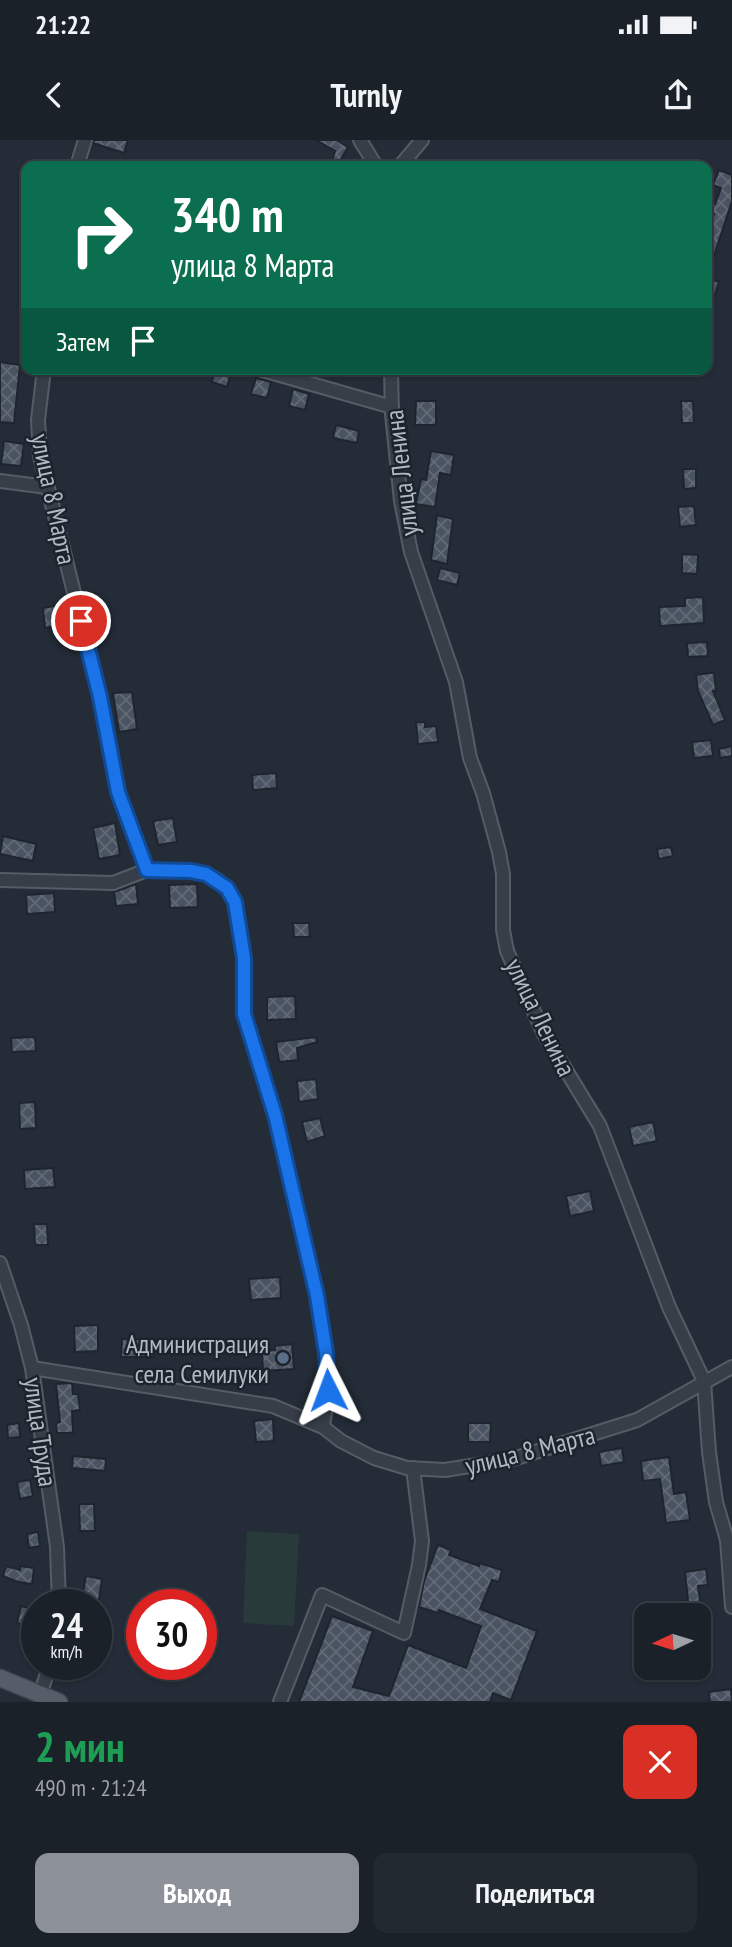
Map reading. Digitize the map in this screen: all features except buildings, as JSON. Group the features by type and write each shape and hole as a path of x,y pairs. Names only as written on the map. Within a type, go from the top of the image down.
{"main road":[{"path":"0,1678 59,1702"}],"street":[{"path":"79,161 85,140"},
{"path":"360,140 373,161"},
{"path":"404,161 422,140"},
{"name":"улица 8 Марта","path":"43,375 38,420 40,456 100,697 118,792 147,870"},
{"path":"280,375 392,407"},
{"name":"улица Ленина","path":"391,375 401,502 411,552 456,682 470,758 483,793 499,852 503,874 503,930 507,951 544,1034 600,1126 669,1307 704,1381 709,1452 716,1502 727,1540 732,1607"},
{"path":"0,481 47,487"},
{"path":"0,880 113,883 147,870 191,871 206,874 227,888 235,902 244,958 244,1014 275,1115 317,1296 326,1353 328,1390 323,1427"},
{"name":"улица Труда","path":"0,1266 13,1299 32,1368 57,1547 58,1589"},
{"name":"улица 8 Марта","path":"32,1368 273,1406 323,1427 341,1441 374,1458 412,1468 445,1471 513,1460 637,1420 732,1367"},
{"path":"280,1702 322,1595 404,1633 422,1541 412,1468"},
{"path":"40,1695 45,1680"}],"shaded area":[{"path":"247,1531 299,1534 294,1626 243,1623"}],"place":[{"name":"Администрация села Семилуки","path":"283,1358"}],"route":[{"path":"81,621 100,697 118,792 147,870 206,874 227,888 235,902 244,958 244,1014 275,1115 317,1296 326,1353 328,1390"}]}
